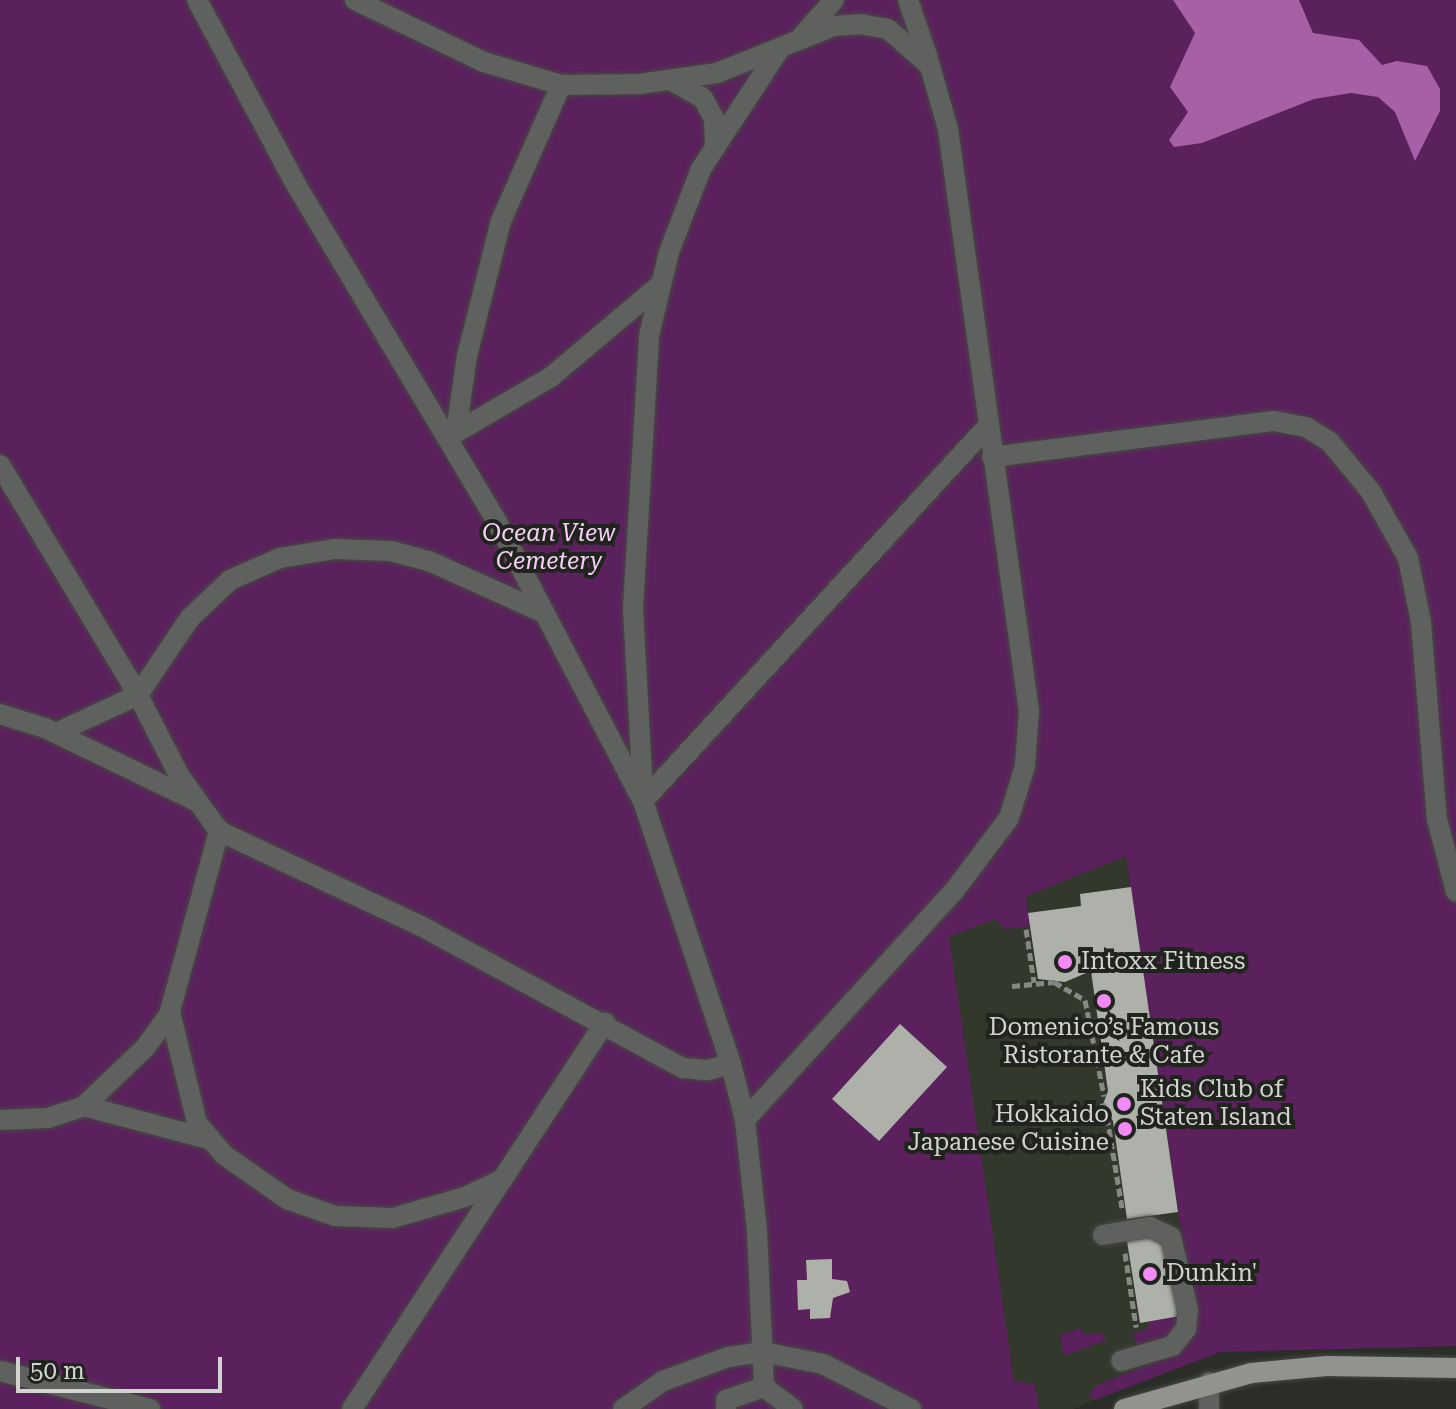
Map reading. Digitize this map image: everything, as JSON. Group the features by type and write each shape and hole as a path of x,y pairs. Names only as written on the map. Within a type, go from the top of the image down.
{"main road":[{"path":"1124,1409 1209,1382 1327,1366 1456,1368"}],"street":[{"path":"197,0 298,188 452,435 643,801 731,1064 745,1120 764,1387"},
{"path":"355,0 484,62 561,85 668,80 717,73 786,48 834,26 860,24 888,29 930,66"},
{"path":"643,801 633,608 637,491 649,336 661,284 701,169 715,146 786,48 834,0"},
{"path":"745,1120 954,891 1009,818 1025,766 1029,711 948,129 908,0"},
{"path":"668,80 703,98 714,119 715,146"},
{"path":"452,435 467,356 501,221 561,85"},
{"path":"452,435 551,377 661,284"},
{"path":"992,457 1060,452 1235,423 1306,427 1330,442 1371,492 1408,558 1421,622 1437,819 1456,892"},
{"path":"643,801 988,426"},
{"path":"0,465 138,695 198,802 219,831 421,926 683,1068 708,1070 731,1064"},
{"path":"56,733 138,695 190,618 230,580 280,558 335,549 391,551 429,561 544,613"},
{"path":"0,714 56,733 198,802"},
{"path":"0,1120 48,1118 84,1106 145,1048 170,1012 219,831"},
{"path":"170,1012 189,1102 208,1139"},
{"path":"352,1409 605,1023"},
{"path":"84,1106 208,1139 287,1199 335,1216 393,1218 454,1201 503,1178"},
{"path":"1103,1235 1150,1227 1163,1231 1178,1251 1188,1310 1186,1329 1172,1346 1121,1361"},
{"path":"623,1409 663,1381 728,1357 763,1352 823,1364 911,1409"},
{"path":"0,1371 150,1409"},
{"path":"1209,1382 1209,1409"},
{"path":"726,1409 726,1400 764,1387"},
{"path":"764,1387 793,1409"}],"path":[{"path":"1026,929 1034,982"},
{"path":"1012,986 1034,982 1061,984 1089,1005 1104,1096"},
{"path":"1053,1114 1106,1105"},
{"path":"1107,1117 1123,1217"},
{"path":"1125,1251 1135,1327 1145,1326"}],"shaded area":[{"path":"1173,0 1299,0 1313,33 1359,40 1382,65 1397,61 1427,66 1440,89 1440,111 1415,161 1395,112 1378,97 1351,93 1314,99 1202,143 1174,147 1169,140 1188,112 1170,87 1195,33"},
{"path":"1126,856 1200,1356 1073,1409 1017,1409 945,928"}],"green space":[{"name":"Ocean View Cemetery","path":"0,0 1456,0 1456,1346 1220,1352 1095,1400 1089,1394 1095,1386 1174,1354 1192,1304 1126,856 1026,896 1030,926 1005,929 995,919 949,937 1014,1381 1035,1384 1039,1409 0,1409"},
{"path":"1180,1316 1174,1335 1136,1346 1134,1334 1149,1328 1148,1321"},
{"path":"1081,1328 1083,1334 1103,1333 1106,1340 1064,1356 1060,1335"}],"building":[{"path":"1131,887 1178,1212 1127,1219 1113,1121 1102,1107 1108,1091 1091,971 1065,982 1038,979 1028,913 1081,906 1080,894"},
{"path":"900,1024 947,1067 879,1141 832,1099"},
{"path":"1154,1236 1170,1251 1180,1316 1140,1323 1127,1241"},
{"path":"832,1259 832,1279 847,1281 850,1292 833,1298 830,1318 810,1319 810,1309 798,1310 797,1280 807,1280 806,1260"}],"place":[{"name":"Intoxx Fitness","path":"1065,962"},
{"name":"Domenico’s Famous Ristorante & Cafe","path":"1104,1001"},
{"name":"Kids Club of Staten Island","path":"1124,1104"},
{"name":"Hokkaido Japanese Cuisine","path":"1125,1129"},
{"name":"Dunkin'","path":"1150,1274"}]}
